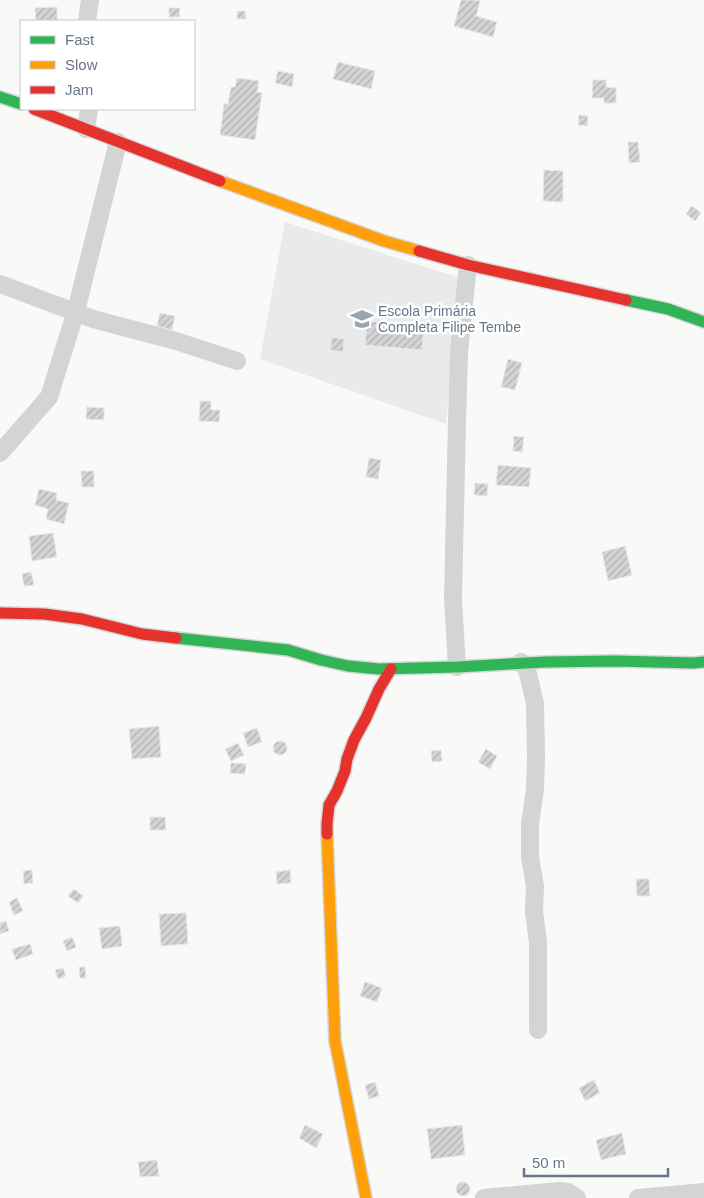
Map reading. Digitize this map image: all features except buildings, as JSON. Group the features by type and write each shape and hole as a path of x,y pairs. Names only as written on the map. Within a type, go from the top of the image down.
{"street":[{"path":"87,20 90,0"},
{"path":"0,97 20,104"},
{"path":"37,110 251,193 384,241 468,265 668,309 704,322"},
{"path":"86,129 89,110"},
{"path":"0,453 49,397 76,311 118,142"},
{"path":"457,666 453,599 457,421 459,352 468,265"},
{"path":"0,284 93,319 176,341 237,361"},
{"path":"0,613 44,614 82,619 142,634 288,650 348,666 368,668 390,669 521,662 704,662"},
{"path":"521,662 526,670 535,703 535,789 530,824 530,857 535,886 534,912 538,942 538,1030"},
{"path":"368,668 379,689"},
{"path":"366,1198 335,1041 326,824 329,805 346,771 347,759 354,740 390,669"},
{"path":"484,1198 559,1190 568,1192 577,1198"},
{"path":"638,1198 704,1192"}],"shaded area":[{"name":"Escola Primária Completa Filipe Tembe","path":"285,222 460,278 446,424 260,359"}],"traffic: fast":[{"path":"0,97 20,104"},
{"path":"626,300 668,309 704,322"},
{"path":"176,638 288,650 348,666 379,669 545,662 704,662"}],"traffic: slow":[{"path":"220,181 384,241 419,251"},
{"path":"327,834 335,1041 366,1198"}],"traffic: jam":[{"path":"37,110 220,181"},
{"path":"419,251 468,265 626,300"},
{"path":"0,613 44,614 82,619 142,634 176,638"},
{"path":"327,834 329,805 345,771 354,740 391,669"}],"place":[{"name":"Escola Primária Completa Filipe Tembe","path":"362,319"}]}
